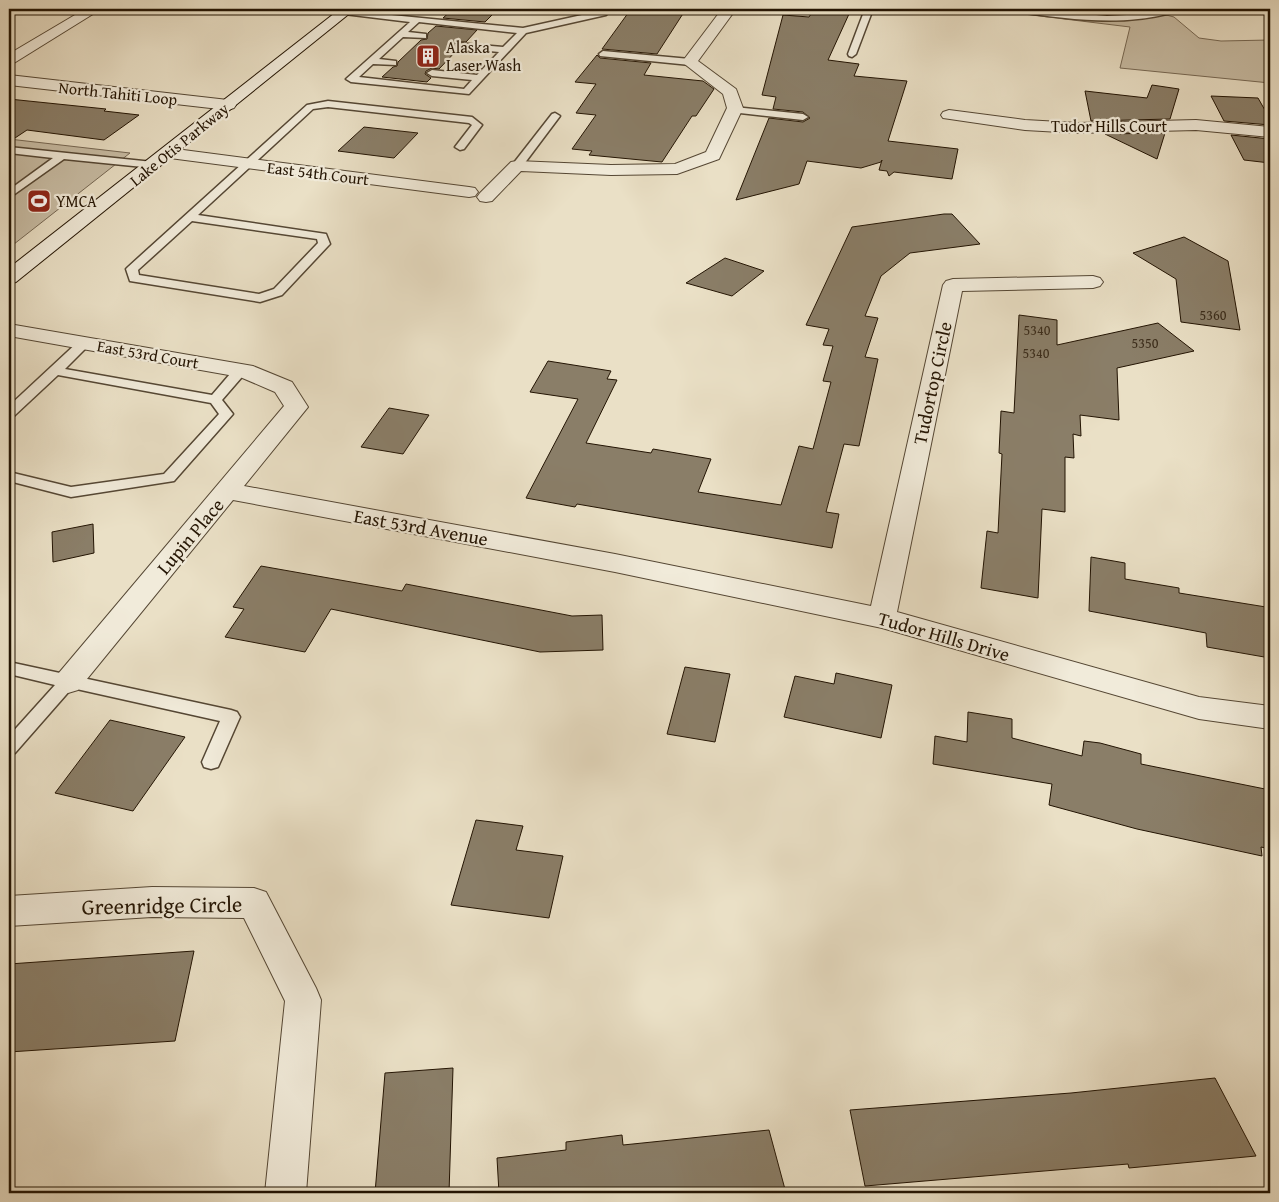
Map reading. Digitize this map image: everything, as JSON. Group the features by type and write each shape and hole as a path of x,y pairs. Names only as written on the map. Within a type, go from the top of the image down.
{"street":[{"path":"9,60 94,9"},
{"path":"486,197 517,166 611,170 677,169 713,155 735,108 730,92 690,62 729,9"},
{"name":"Lake Otis Parkway","path":"9,278 346,10"},
{"name":"North Tahiti Loop","path":"9,80 228,105"},
{"name":"Tudor Hills Court","path":"949,115 1078,128 1196,125 1270,132"},
{"name":"East 54th Court","path":"168,153 469,192"},
{"name":"Tudortop Circle","path":"882,618 953,285 1093,282"},
{"name":"East 53rd Court","path":"9,330 241,370 284,387"},
{"name":"Lupin Place","path":"68,682 296,407 284,387"},
{"name":"East 53rd Avenue","path":"227,491 615,562"},
{"name":"Tudor Hills Drive","path":"615,562 882,618 1199,708 1270,718"},
{"name":"Greenridge Circle","path":"9,911 152,902 254,903 303,1000 286,1193"}],"lane":[{"path":"404,18 415,9"},
{"path":"346,10 417,20 523,31 603,13 607,9"},
{"path":"852,54 866,9"},
{"path":"1010,9 1133,18 1151,16 1164,12 1166,9"},
{"path":"1074,15 1092,9"},
{"path":"368,14 378,23"},
{"path":"417,20 351,79 466,92 523,31"},
{"path":"397,36 422,36 397,36"},
{"path":"397,36 404,45"},
{"path":"507,46 460,45 507,46"},
{"path":"603,54 690,62"},
{"path":"369,63 390,66 369,63"},
{"path":"481,74 432,73 481,74"},
{"path":"189,217 322,236 324,244 278,292 260,298 134,278 132,269 189,217 310,108 328,104 472,120 477,125 460,147"},
{"path":"734,110 803,117"},
{"path":"517,166 555,116"},
{"path":"9,150 153,165"},
{"path":"9,195 63,155"},
{"path":"9,413 85,343"},
{"path":"215,400 241,370"},
{"path":"9,477 71,492 169,478 226,414 215,400 55,371"},
{"path":"9,668 232,717 211,762"},
{"path":"9,748 68,682"}],"shaded area":[{"path":"1000,9 1143,9 1174,17 1199,38 1221,41 1270,40 1270,83 1120,68 1130,27 1007,12"},
{"name":"YMCA","path":"9,139 130,153 9,248"}],"building":[{"path":"453,9 498,9 485,22 443,18"},
{"path":"631,9 686,9 657,54 602,49"},
{"path":"813,11 849,14 828,60 859,64 854,76 907,81 888,141 958,149 952,179 894,172 889,176 887,171 879,170 882,160 881,162 861,168 807,161 799,184 736,200 769,118 803,122 810,118 803,112 773,109 776,97 762,95 783,15 809,17"},
{"name":"Alaska Laser Wash","path":"436,26 477,30 466,42 456,42 455,48 458,49 439,69 432,68 426,71 425,74 431,78 427,82 382,77 393,67 397,66 398,62 421,40 427,39 428,33"},
{"path":"597,55 600,58 651,63 644,75 703,81 714,89 696,116 692,116 662,162 589,155 592,151 572,149 596,115 576,113 596,84 575,82"},
{"path":"1152,85 1179,89 1170,119 1091,121 1085,91 1147,98"},
{"path":"1211,96 1258,98 1270,119 1270,125 1224,121"},
{"path":"9,99 106,109 104,111 139,115 104,140 27,130 9,142"},
{"path":"364,127 418,133 394,158 338,151"},
{"path":"1165,133 1157,159 1105,134"},
{"path":"1231,135 1270,139 1270,163 1244,160"},
{"path":"952,214 980,244 910,253 881,276 865,316 878,318 865,357 878,359 859,446 844,444 826,512 839,514 832,548 577,504 575,507 526,498 578,399 530,392 548,361 611,371 607,379 617,380 586,443 651,453 653,449 711,459 698,492 781,505 799,446 813,449 831,382 823,381 833,346 823,345 829,329 806,325 852,227"},
{"path":"1184,237 1228,261 1240,330 1181,322 1176,279 1133,253"},
{"path":"725,258 764,271 732,296 686,283"},
{"path":"1019,315 1057,320 1057,345 1158,323 1194,351 1117,368 1119,420 1080,415 1081,436 1073,434 1074,458 1065,457 1065,512 1042,509 1038,598 981,588 987,531 998,533 1002,454 999,453 1001,411 1014,413"},
{"path":"389,408 429,415 403,454 361,447"},
{"path":"93,524 94,553 53,562 52,532"},
{"path":"1091,557 1125,563 1125,579 1179,588 1179,593 1266,607 1270,631 1270,658 1207,647 1206,633 1089,611"},
{"path":"261,566 402,591 406,584 572,616 602,615 603,650 540,652 331,609 305,652 225,637 244,609 233,607"},
{"path":"685,667 730,674 715,742 667,734"},
{"path":"836,673 892,685 881,738 784,717 795,676 834,684"},
{"path":"968,712 1012,719 1012,738 1082,756 1084,741 1100,743 1141,754 1141,764 1270,790 1270,849 1261,847 1262,856 1137,829 1049,805 1052,784 933,764 935,736 967,742"},
{"path":"110,720 185,737 133,811 55,793"},
{"path":"476,820 523,826 516,850 563,856 549,918 451,905"},
{"path":"194,951 175,1041 9,1052 9,964"},
{"path":"453,1068 449,1193 375,1193 385,1073"},
{"path":"1215,1078 1256,1156 1129,1168 1128,1164 865,1186 850,1110 1071,1093"},
{"path":"769,1130 786,1193 499,1193 497,1158 566,1150 566,1142 622,1135 623,1145"}],"place":[{"name":"Alaska Laser Wash","path":"428,56"},
{"name":"YMCA","path":"39,201"}]}
